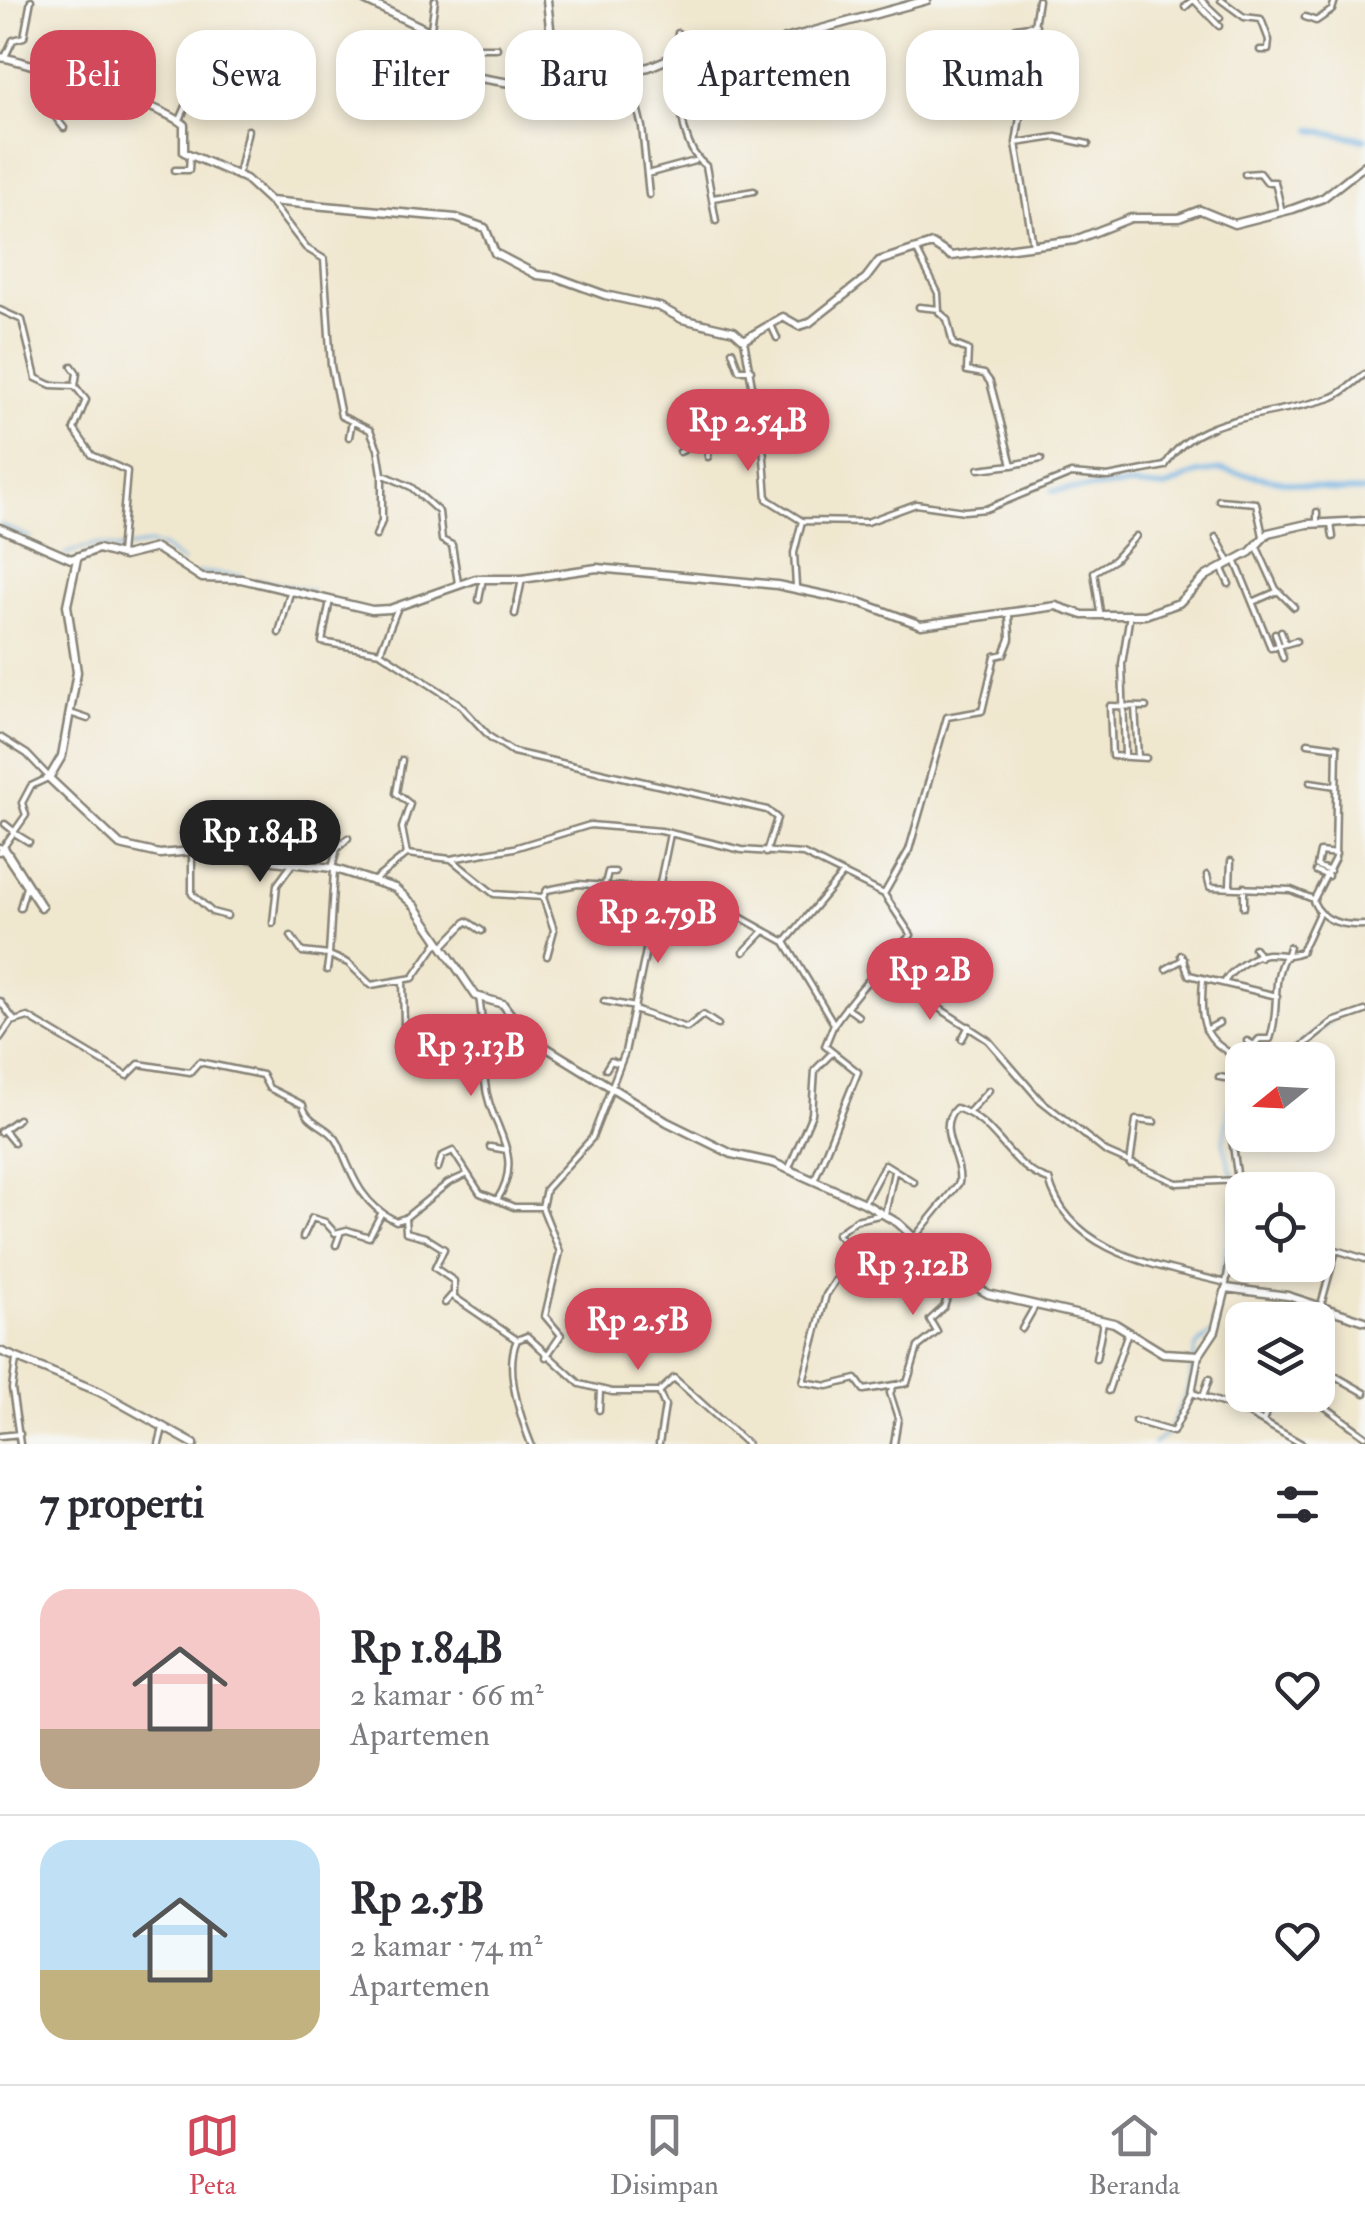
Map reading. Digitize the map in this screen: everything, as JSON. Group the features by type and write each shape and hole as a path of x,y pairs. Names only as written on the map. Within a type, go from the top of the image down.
{"street":[{"path":"30,67 2,57 13,40 24,37 31,0"},
{"path":"364,0 430,30 435,0"},
{"path":"547,0 550,30"},
{"path":"818,30 926,0"},
{"path":"1035,30 1038,0"},
{"path":"1184,7 1193,0 1220,18"},
{"path":"1201,0 1219,26"},
{"path":"1305,16 1316,22 1332,10 1335,0"},
{"path":"1211,14 1221,1 1244,18 1262,19 1270,44 1268,50 1260,50"},
{"path":"1016,28 1036,25"},
{"path":"485,48 498,48"},
{"path":"58,120 64,128"},
{"path":"180,120 184,127 182,148 238,175 268,200 304,245 324,259 334,383 341,416 370,430 382,474 382,521 376,536"},
{"path":"640,120 649,195"},
{"path":"683,120 696,160 706,166 716,221"},
{"path":"1018,120 1016,143 1033,245"},
{"path":"238,175 248,130"},
{"path":"1016,143 1060,137 1088,144"},
{"path":"175,170 189,170 190,155"},
{"path":"646,174 696,160"},
{"path":"744,340 787,316 803,326 866,278 878,261 933,244 952,256 1084,238 1140,216 1179,218 1204,210 1234,224 1323,198 1365,165"},
{"path":"1245,174 1260,173 1267,182 1275,182 1282,212"},
{"path":"714,198 754,191"},
{"path":"268,200 454,218 486,228 496,254 537,275 556,276 605,296 734,331 744,340 760,415 766,422 763,445 768,501 802,521 867,522 916,504 962,511 986,508 1072,474 1106,477 1166,465 1171,452 1213,426 1334,396 1365,374"},
{"path":"917,251 938,292 939,309 954,345 968,350 967,371 984,374 990,382 1012,465"},
{"path":"919,307 939,309"},
{"path":"0,310 22,320 36,378 51,385 75,386"},
{"path":"771,325 778,338"},
{"path":"732,352 738,370 750,370"},
{"path":"72,366 77,373 75,386 86,400 74,429 92,456 127,471 120,554"},
{"path":"708,457 708,414 734,423 760,415"},
{"path":"766,422 799,419 812,423 815,429"},
{"path":"349,437 352,422"},
{"path":"680,452 684,437 705,431"},
{"path":"979,469 1041,459"},
{"path":"382,474 411,487 438,512 442,540 452,545 458,585"},
{"path":"1219,500 1256,503 1263,536"},
{"path":"1317,524 1318,512"},
{"path":"796,589 794,553 802,521"},
{"path":"0,528 76,559 98,548 120,554 156,548 198,577 218,576 291,589 372,610 398,607 483,578 522,579 597,568 796,589 885,611 925,626 1062,606 1083,615 1150,614 1175,606 1263,536 1317,524 1365,521"},
{"path":"1330,524 1333,537"},
{"path":"1100,612 1094,572 1124,551 1126,542 1136,536"},
{"path":"1216,537 1253,601 1271,648 1296,641"},
{"path":"1256,545 1278,591 1294,607"},
{"path":"42,908 2,849 26,815 22,804 26,793 48,778 61,758 63,722 70,712 77,669 67,606 76,559"},
{"path":"1221,567 1229,584"},
{"path":"479,600 483,578"},
{"path":"514,614 522,579"},
{"path":"280,633 291,589"},
{"path":"1253,601 1278,591"},
{"path":"330,600 322,641 380,652 458,702 490,737 512,752 775,814 766,852"},
{"path":"380,652 398,607"},
{"path":"884,622 885,611"},
{"path":"1126,756 1122,664 1130,614"},
{"path":"884,894 909,850 947,717 982,711 995,656 1004,654 1010,639 1010,615"},
{"path":"1278,632 1283,658"},
{"path":"1125,639 1136,641"},
{"path":"1122,664 1130,665"},
{"path":"1135,706 1138,758"},
{"path":"1146,706 1108,707 1112,756 1146,758"},
{"path":"70,712 88,719"},
{"path":"0,751 2,738 27,754 114,842 160,854 195,851 333,869 391,886 405,895 478,997 486,1087 507,1150 509,1177 497,1200"},
{"path":"1308,743 1337,746 1336,854 1313,899"},
{"path":"402,760 396,792 410,804 402,830 407,854"},
{"path":"1310,782 1336,786"},
{"path":"4,824 29,842"},
{"path":"370,882 407,854 452,859 514,848 590,825 806,855 841,876 884,894 912,933 893,947 889,958 846,1007 824,1043 858,1072 814,1180"},
{"path":"546,1357 561,1333 545,1316 560,1252 542,1207 546,1190 592,1138 620,1064 670,834"},
{"path":"327,970 333,869 337,849 348,838"},
{"path":"202,840 196,841 192,894 212,912 227,916"},
{"path":"268,860 269,847"},
{"path":"1329,874 1315,871 1319,858 1322,851 1336,854"},
{"path":"1319,858 1334,863"},
{"path":"452,859 491,893 543,897"},
{"path":"1230,885 1231,862"},
{"path":"273,923 277,885 292,863"},
{"path":"604,885 606,874 615,872"},
{"path":"1207,874 1210,887 1292,890 1313,899 1319,914 1305,948 1285,958 1268,954 1260,957 1230,971 1224,982"},
{"path":"785,942 841,876"},
{"path":"20,908 27,884"},
{"path":"547,956 554,930 543,897 547,890 604,885 686,887 785,942 834,1024"},
{"path":"1244,887 1244,907"},
{"path":"633,910 652,914"},
{"path":"1319,914 1343,924 1365,925"},
{"path":"292,936 302,952 330,955 348,964 371,986 403,982 415,976 440,944 467,921 482,930"},
{"path":"744,952 763,932"},
{"path":"1247,1041 1254,1045 1259,1039 1269,1040 1278,1016 1276,974 1289,947"},
{"path":"1254,948 1260,957"},
{"path":"1166,968 1183,957 1186,972 1278,996"},
{"path":"889,958 907,988 988,1040 1049,1110 1106,1152 1177,1183 1225,1181"},
{"path":"1204,979 1206,1030 1213,1044 1225,1051"},
{"path":"403,982 404,1025"},
{"path":"636,993 646,996"},
{"path":"478,997 504,1005 526,1035 715,1147 814,1180 884,1214 954,1275 994,1297 1008,1296 1034,1308 1102,1322 1128,1332 1158,1352 1196,1355"},
{"path":"0,1000 14,1020"},
{"path":"604,1001 635,1007 688,1028 703,1015 718,1025"},
{"path":"635,1007 646,1005"},
{"path":"846,1007 858,1016"},
{"path":"1308,1042 1328,1024 1365,1011"},
{"path":"0,1038 14,1020 22,1017 40,1022 126,1076 138,1064 190,1072 199,1062 262,1076 269,1088 302,1104 305,1114 330,1133 340,1144 356,1189 381,1214 398,1221 444,1186 468,1174"},
{"path":"1206,1030 1220,1023"},
{"path":"962,1039 969,1026"},
{"path":"788,1170 812,1114 814,1070 833,1052"},
{"path":"606,1069 611,1061 620,1064"},
{"path":"1219,1077 1225,1078"},
{"path":"969,1112 989,1090"},
{"path":"899,1241 911,1236 959,1184 949,1118 954,1108 988,1124 1021,1166 1049,1180 1053,1197 1108,1250 1160,1268 1310,1302"},
{"path":"14,1143 2,1132 18,1119"},
{"path":"1130,1164 1136,1120 1154,1122"},
{"path":"490,1147 507,1150"},
{"path":"438,1168 440,1158 453,1150 476,1190 516,1208 542,1207"},
{"path":"864,1203 884,1165 914,1182"},
{"path":"884,1214 894,1172"},
{"path":"336,1245 340,1234 347,1230 369,1237 381,1214"},
{"path":"884,1214 856,1220 838,1234 854,1251 826,1295 801,1378 822,1386 858,1379 864,1390 907,1383 918,1346 937,1332 930,1320 944,1307 954,1275"},
{"path":"303,1237 310,1218 340,1234"},
{"path":"405,1218 406,1232 425,1236 445,1250 435,1268 454,1282 452,1295 444,1303"},
{"path":"1325,1302 1336,1250 1365,1259"},
{"path":"1135,1421 1168,1433 1192,1393 1196,1355 1215,1331 1225,1278"},
{"path":"452,1295 517,1340"},
{"path":"1022,1329 1034,1308"},
{"path":"1335,1309 1365,1321"},
{"path":"1096,1359 1102,1322"},
{"path":"1108,1392 1128,1332"},
{"path":"532,1444 516,1390 513,1351 517,1340 527,1336 568,1377 600,1390 660,1392 674,1378 748,1444"},
{"path":"0,1351 100,1392 194,1444"},
{"path":"17,1356 12,1389 20,1444"},
{"path":"1335,1376 1365,1393"},
{"path":"1203,1397 1209,1379"},
{"path":"893,1387 890,1393 898,1418 894,1444"},
{"path":"600,1390 600,1410"},
{"path":"660,1392 665,1400 660,1444"},
{"path":"1192,1393 1263,1422 1302,1444"},
{"path":"1263,1422 1266,1412"},
{"path":"1333,1412 1365,1436"},
{"path":"159,1444 163,1428"},
{"path":"0,1436 20,1434"}],"waterway":[{"path":"1312,130 1365,139"},
{"path":"1052,491 1133,485 1165,488 1197,473 1221,470 1337,491 1365,491"},
{"path":"0,525 31,538"},
{"path":"65,554 97,544 118,549 148,544 163,547 183,562"},
{"path":"198,572 240,576"},
{"path":"257,580 312,591"},
{"path":"1303,1042 1331,1021"},
{"path":"1225,1131 1225,1149"},
{"path":"1213,1327 1236,1188 1226,1152"},
{"path":"1154,1444 1168,1433 1187,1391 1196,1347 1210,1334"}]}
